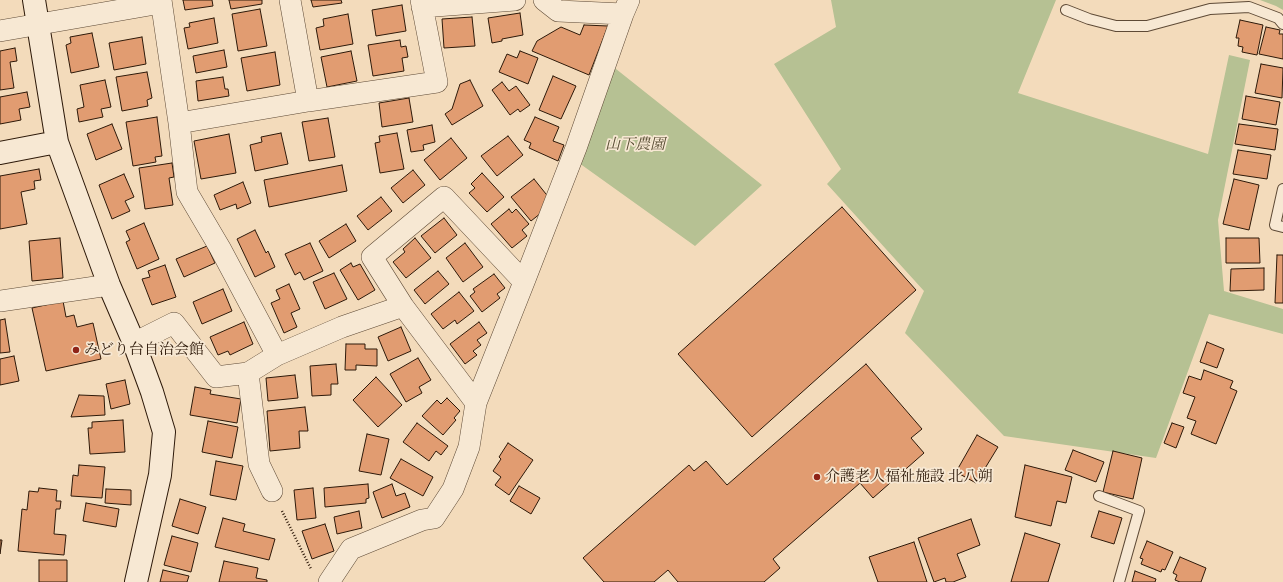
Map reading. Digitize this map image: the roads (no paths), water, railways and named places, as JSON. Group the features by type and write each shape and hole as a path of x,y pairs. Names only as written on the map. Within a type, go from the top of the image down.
{"street":[{"path":"34,0 57,142 109,285 134,343 152,392 164,432 160,475 136,582"},
{"path":"290,0 308,101"},
{"path":"179,123 308,101 437,82 422,4 515,0"},
{"path":"321,578 351,549 422,520 434,518 454,489 469,447 476,403 576,148 626,7 558,11 544,0"},
{"path":"0,31 161,1 179,123 187,192 220,248 277,355"},
{"path":"0,152 57,142"},
{"path":"476,403 403,306 372,257 444,197 524,282"},
{"path":"0,301 109,285"},
{"path":"134,343 174,323 216,377 248,373 277,355 342,327 403,306"},
{"path":"248,373 259,464 272,492"}],"lane":[{"path":"1066,10 1089,19 1116,26 1147,26 1210,9 1249,7 1278,18 1283,24"},
{"path":"1283,189 1275,226 1283,227"},
{"path":"1100,496 1139,511 1119,582"}],"place":[{"name":"みどり台自治会館","path":"76,350"},
{"name":"介護老人福祉施設 北八朔","path":"817,477"}],"park label":[{"name":"山下農園","path":"635,145"}]}
